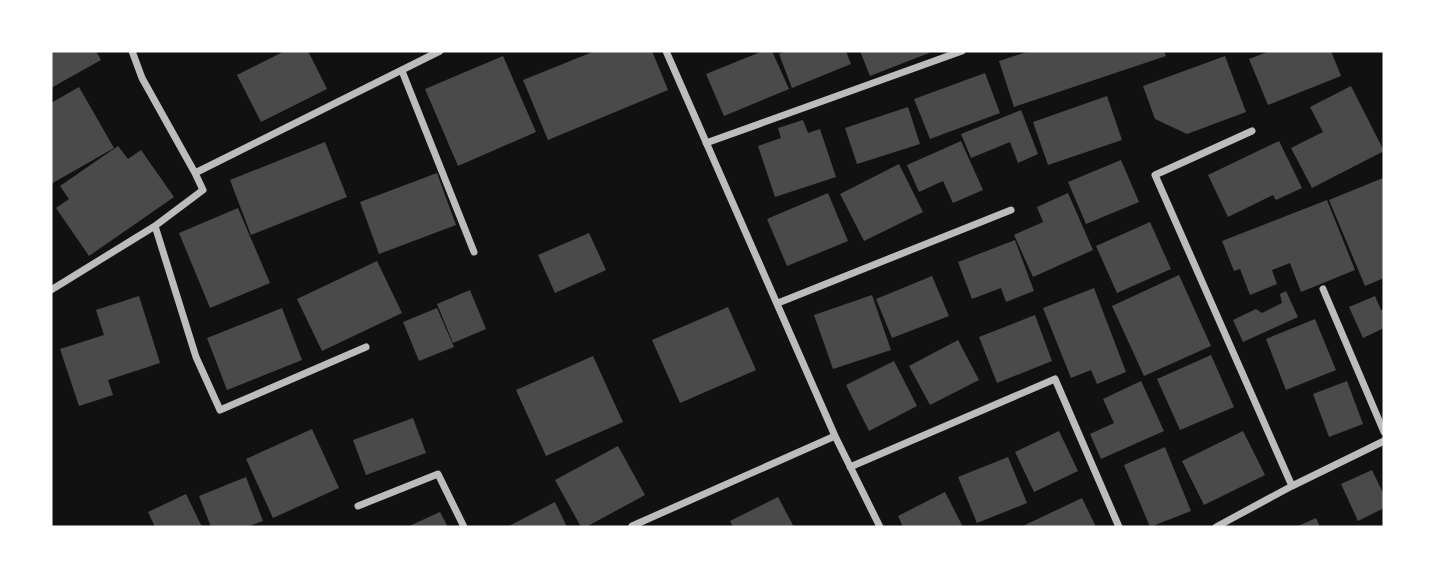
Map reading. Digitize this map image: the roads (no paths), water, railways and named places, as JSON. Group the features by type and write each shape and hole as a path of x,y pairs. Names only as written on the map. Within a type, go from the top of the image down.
{"street":[{"path":"51,290 155,226 203,190 142,78 132,51"},
{"path":"195,173 440,51"},
{"path":"666,51 835,436 880,527"},
{"path":"706,144 962,51"},
{"path":"402,71 474,252"},
{"path":"1252,131 1154,175 1292,486"},
{"path":"778,303 1011,210"},
{"path":"155,226 196,357 220,411 366,347"},
{"path":"1323,289 1384,432"},
{"path":"850,467 1055,379 1119,527"},
{"path":"632,526 835,436"},
{"path":"1216,527 1384,440"},
{"path":"358,506 438,474 464,527"}]}
